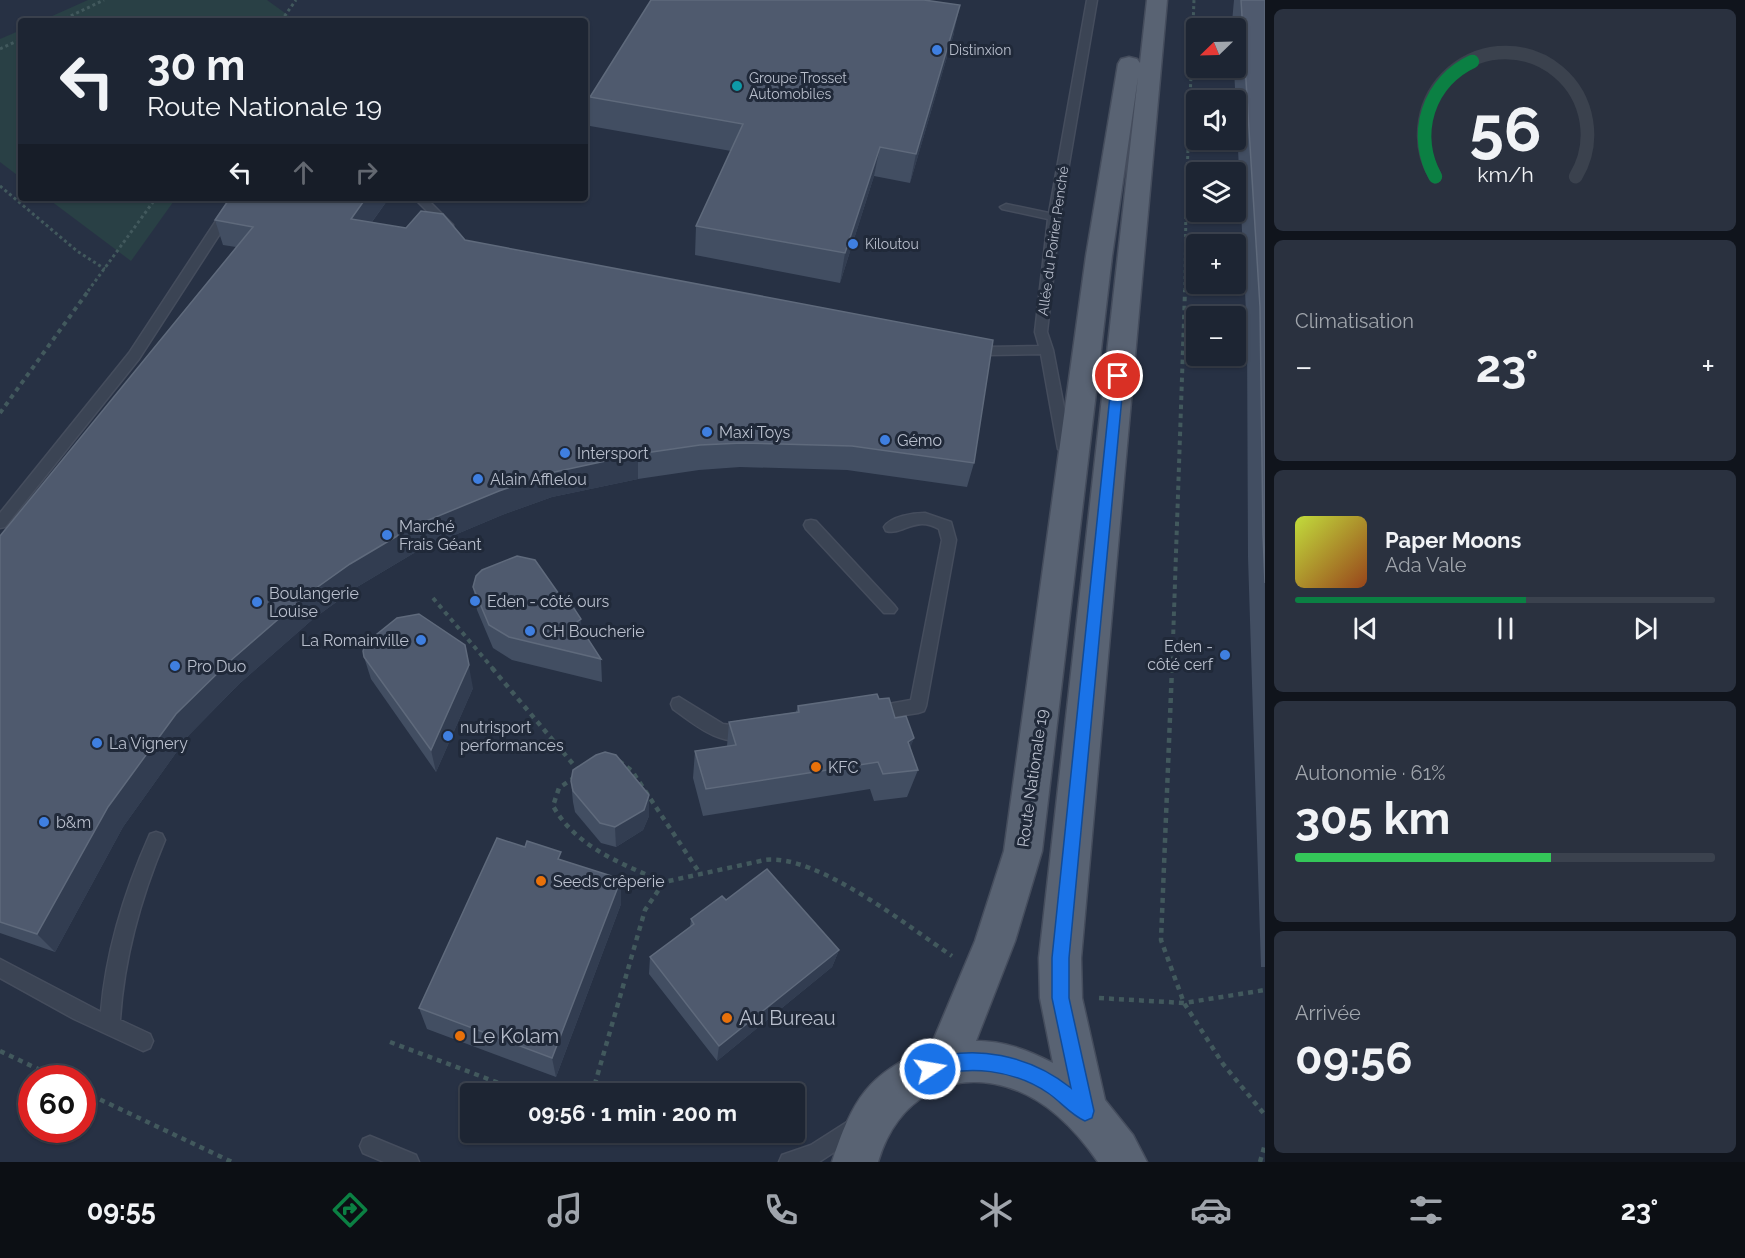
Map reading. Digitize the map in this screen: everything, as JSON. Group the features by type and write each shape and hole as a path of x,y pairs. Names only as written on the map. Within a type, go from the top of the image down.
{"main road":[{"name":"Route Nationale 19","path":"945,1064 995,941 1023,851 1099,254 1138,0"},
{"path":"1085,1111 1060,998 1060,958 1157,0"},
{"path":"855,1162 858,1146 870,1116 891,1092 916,1074 945,1064 980,1061 1017,1068 1053,1085 1085,1111 1106,1134 1124,1162"}],"lane":[{"name":"Allée du Poirier Penché","path":"1071,481 1047,350 1041,332 1054,217 1092,0"},
{"path":"0,524 134,356 235,201"},
{"path":"423,201 457,236"},
{"path":"1006,207 1054,217"},
{"path":"963,346 987,351 1047,350"},
{"path":"860,715 918,706 949,540 946,526 939,521 914,517 891,527"},
{"path":"811,525 889,609"},
{"path":"679,704 718,731 732,735 767,730"},
{"path":"110,1026 111,1000 129,920 146,862 156,840"},
{"path":"0,968 143,1041"},
{"path":"789,1162 816,1153 870,1116"},
{"path":"370,1146 409,1162"}],"path":[{"path":"66,18 104,0"},
{"path":"283,18 296,0"},
{"path":"1194,0 1186,200 1185,347 1161,940 1184,1003 1223,1064 1265,1115"},
{"path":"0,49 18,40"},
{"path":"0,186 77,251 106,269"},
{"path":"0,413 154,201"},
{"path":"433,598 580,773"},
{"path":"613,760 620,761 632,771 699,872"},
{"path":"589,769 559,788 553,806 560,818 600,854 664,882 699,872 777,859 793,861 810,867 887,913 980,975"},
{"path":"595,1083 645,910 664,882"},
{"path":"1088,997 1184,1003 1265,990"},
{"path":"390,1042 495,1083"},
{"path":"0,1051 30,1065"},
{"path":"96,1098 232,1162"},
{"path":"1260,1162 1265,1144"}],"green space":[{"path":"88,0 267,0 292,18 48,18"},
{"path":"18,31 18,176 0,162 0,39"},
{"path":"51,201 174,201 131,261"}],"building":[{"path":"651,0 924,0 960,5 916,154 880,147 845,253 696,226 743,124 590,97"},
{"path":"1241,0 1265,0 1265,583 1260,307 1246,78 1246,18 1242,18"},
{"path":"228,201 364,201 351,219 406,228 421,211 443,214 465,240 993,340 974,463 852,446 742,443 700,445 638,454 550,473 414,526 350,564 305,596 229,662 176,714 108,807 37,934 0,922 0,536 253,227 215,220"},
{"name":"CH Boucherie","path":"517,556 535,560 561,597 566,596 581,619 577,622 601,659 509,637 489,625 473,587 476,576 482,570"},
{"path":"419,614 465,645 469,665 431,750 364,657 363,651 366,643 397,618"},
{"path":"877,694 879,699 889,698 895,718 906,716 914,738 908,742 918,770 883,774 878,762 706,789 695,751 736,745 729,722 799,712 798,706"},
{"path":"605,752 616,755 649,795 644,810 615,827 600,823 573,791 571,781 573,770"},
{"path":"497,838 525,847 527,841 561,852 558,859 621,879 552,1058 419,1008"},
{"name":"Au Bureau","path":"767,869 839,950 719,1046 650,957 694,924 691,919 722,896 726,900"}],"place":[{"name":"Distinxion","path":"937,50"},
{"name":"Groupe Trosset Automobiles","path":"737,86"},
{"name":"Kiloutou","path":"853,244"},
{"name":"Maxi Toys","path":"707,432"},
{"name":"Gémo","path":"885,440"},
{"name":"Intersport","path":"565,453"},
{"name":"Alain Afflelou","path":"478,479"},
{"name":"Marché Frais Géant","path":"387,535"},
{"name":"Eden - côté ours","path":"475,601"},
{"name":"Boulangerie Louise","path":"257,602"},
{"name":"CH Boucherie","path":"530,631"},
{"name":"La Romainville","path":"421,640"},
{"name":"Eden - côté cerf","path":"1225,655"},
{"name":"Pro Duo","path":"175,666"},
{"name":"nutrisport performances","path":"448,736"},
{"name":"La Vignery","path":"97,743"},
{"name":"KFC","path":"816,767"},
{"name":"b&m","path":"44,822"},
{"name":"Seeds crêperie","path":"541,881"},
{"name":"Au Bureau","path":"727,1018"},
{"name":"Le Kolam","path":"460,1036"}],"route":[{"path":"930,1069 945,1064 980,1061 1017,1068 1053,1085 1085,1111 1060,998 1060,958 1118,376"}]}
